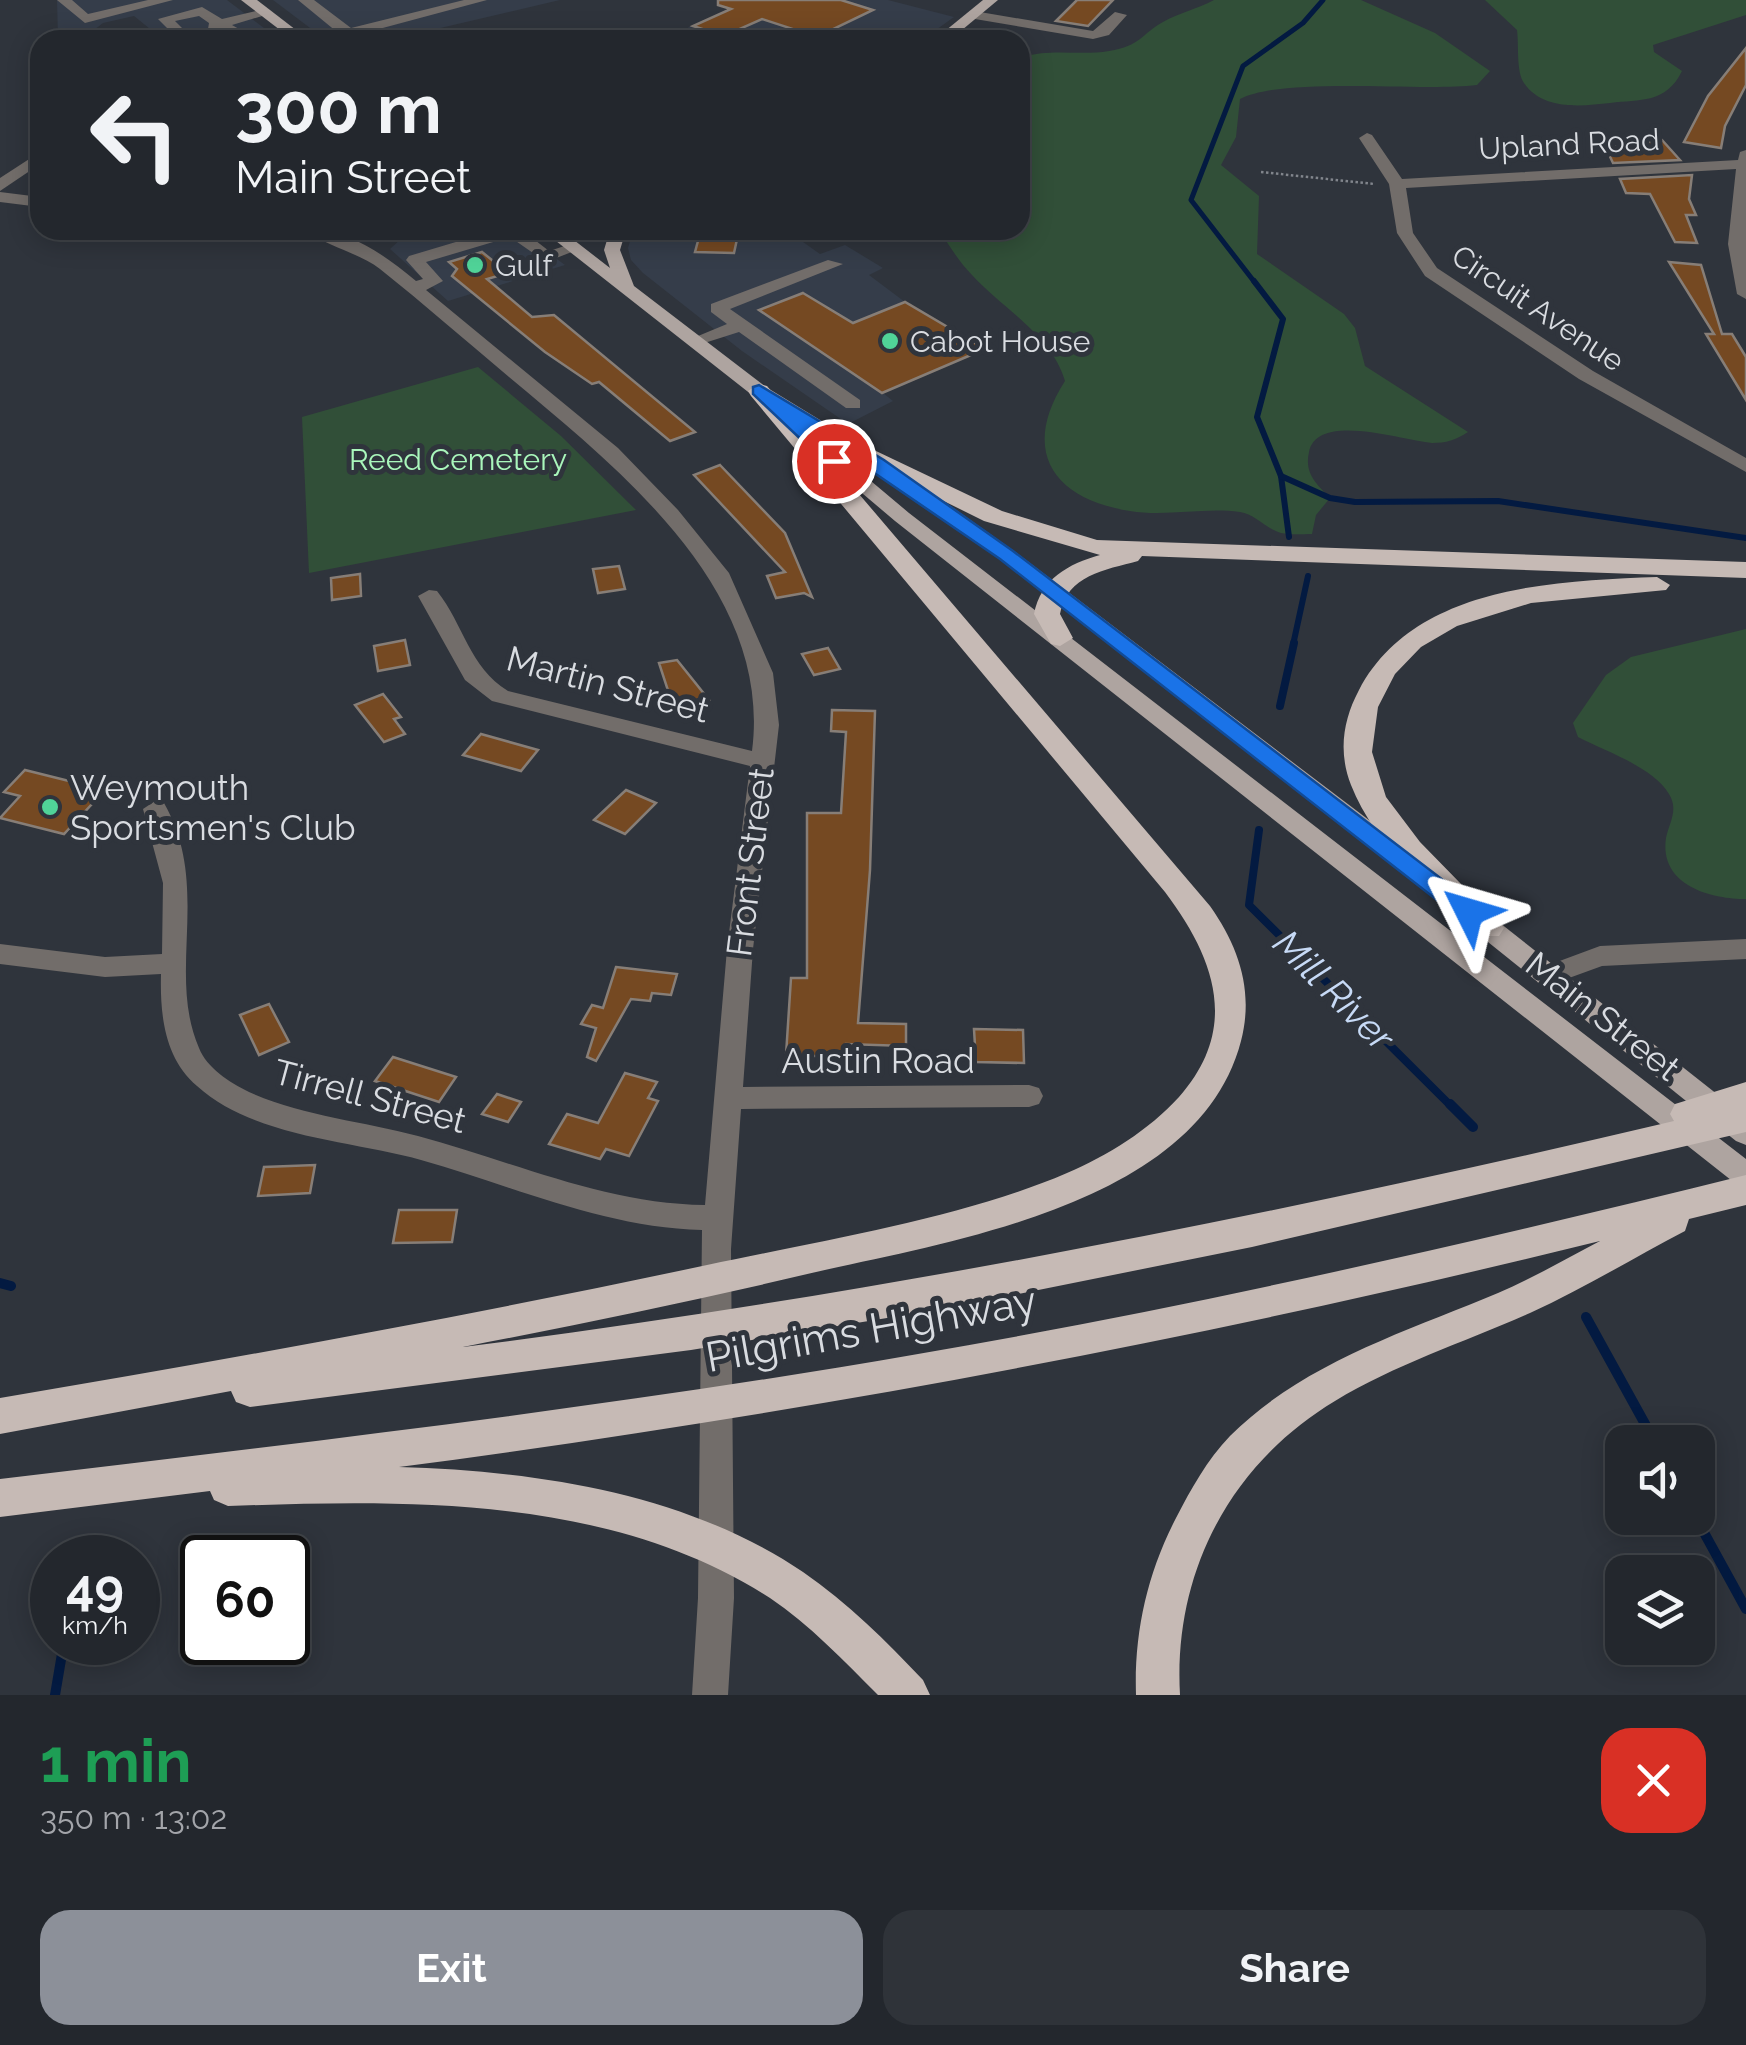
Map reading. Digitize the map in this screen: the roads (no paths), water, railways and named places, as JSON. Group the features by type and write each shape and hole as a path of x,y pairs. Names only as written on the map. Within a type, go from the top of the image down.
{"highway":[{"path":"0,1418 677,1288 984,1216 1070,1187 1117,1164 1176,1122 1205,1088 1226,1036 1230,1000 1225,964 1210,932 1176,884 759,390"},
{"path":"854,448 973,508 1040,534 1096,546 1177,553 1746,570"},
{"path":"1060,638 1048,614 1054,591 1072,576 1110,560 1177,553"},
{"path":"1488,928 1396,833 1366,786 1358,730 1370,692 1383,670 1413,641 1440,624 1509,602 1632,586 1746,586"},
{"path":"1406,1199 1746,1094"},
{"name":"Pilgrims Highway","path":"0,1418 523,1356 892,1302 1130,1258 1406,1199 1746,1118"},
{"path":"1158,1695 1161,1619 1178,1558 1211,1490 1267,1424 1328,1382 1517,1301 1730,1194"},
{"name":"Pilgrims Highway","path":"0,1499 528,1432 916,1372 1219,1314 1730,1194"},
{"path":"0,1499 296,1485 476,1490 574,1503 662,1527 768,1575 842,1629 908,1695"}],"main road":[{"path":"954,30 991,0"},
{"path":"257,6 289,30"},
{"name":"Main Street","path":"563,240 759,390 856,479 1746,1176"},
{"path":"615,240 612,250 625,286"},
{"name":"Main Street","path":"759,390 854,448 1054,591 1746,1133"}],"street":[{"path":"64,0 85,19"},
{"path":"75,30 85,19 166,0"},
{"path":"206,30 257,6 285,0"},
{"path":"305,0 344,30"},
{"path":"360,30 480,0"},
{"path":"177,30 165,19 202,11 231,30"},
{"path":"974,15 1093,35 1104,32 1120,15"},
{"name":"Circuit Avenue","path":"1367,138 1397,184 1410,243 1446,285 1654,417 1746,466"},
{"path":"1745,159 1736,244 1746,294"},
{"name":"Upland Road","path":"1397,184 1745,159"},
{"path":"4,195 30,168"},
{"path":"4,195 30,188"},
{"path":"4,195 30,200"},
{"name":"Front Street","path":"344,240 368,253 413,288 612,452 700,547 740,616 762,673 767,726 727,1098 718,1234 716,1598 710,1695"},
{"path":"413,288 434,281 415,260 463,240"},
{"path":"525,240 546,258 574,248"},
{"path":"834,264 716,308 853,404"},
{"path":"695,341 741,325"},
{"name":"Martin Street","path":"429,596 442,611 468,672 500,696 762,760"},
{"name":"Tirrell Street","path":"155,810 176,882 174,1007 190,1061 217,1087 243,1101 484,1164 718,1234"},
{"path":"1547,976 1600,956 1746,949"},
{"path":"0,954 105,967 175,963"},
{"name":"Austin Road","path":"727,1098 1029,1096"}],"waterway":[{"name":"Mill River","path":"1256,284 1191,200 1243,66 1303,23 1323,0"},
{"name":"Mill River","path":"1254,281 1283,319 1257,417 1281,476"},
{"path":"1281,476 1330,498 1355,502 1498,501 1746,538"},
{"name":"Mill River","path":"1281,476 1289,537"},
{"name":"Mill River","path":"1293,645 1308,576"},
{"name":"Mill River","path":"1280,706 1294,643"},
{"name":"Mill River","path":"1259,830 1249,905 1452,1107"},
{"name":"Mill River","path":"1450,1104 1473,1127"},
{"path":"0,1283 11,1286"},
{"name":"Mill River","path":"1586,1317 1646,1425"},
{"name":"Mill River","path":"1705,1535 1746,1609"},
{"path":"55,1695 60,1665"}],"place":[{"name":"Gulf","path":"475,265"},
{"name":"Cabot House","path":"890,341"},
{"name":"Weymouth Sportsmen's Club","path":"50,807"}],"park label":[{"name":"Reed Cemetery","path":"458,459"}]}
